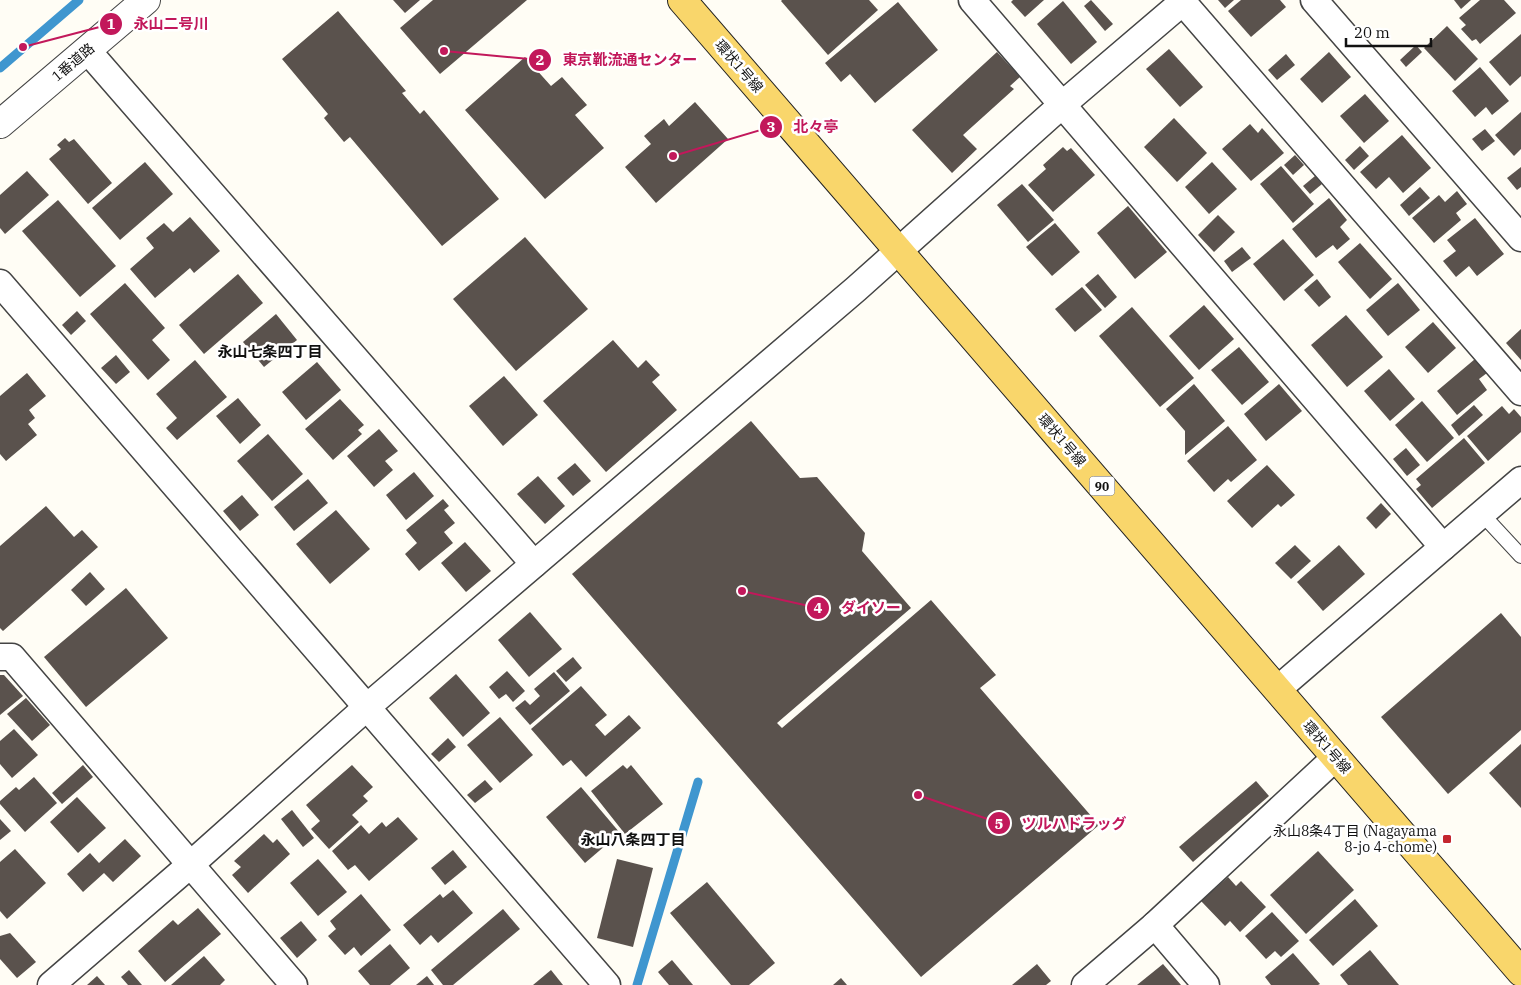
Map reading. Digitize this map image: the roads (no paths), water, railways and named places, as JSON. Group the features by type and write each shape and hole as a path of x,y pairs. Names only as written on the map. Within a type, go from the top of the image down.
{"main road":[{"name":"環状1号線","path":"682,0 1521,972"}],"street":[{"name":"1番道路","path":"0,124 146,0"},
{"path":"972,0 1443,547"},
{"path":"1314,0 1521,238"},
{"path":"51,985 190,865 367,707 899,251 1062,104 1183,1 1521,392"},
{"path":"87,50 534,564"},
{"path":"0,283 608,985"},
{"path":"1278,689 1521,480"},
{"path":"0,657 12,657 294,985"},
{"path":"1086,985 1155,925 1336,758"},
{"path":"1155,925 1206,985"}],"lane":[{"path":"1482,514 1521,556"}],"waterway":[{"path":"0,68 79,0"},
{"path":"637,985 698,782"}],"place":[{"name":"永山二号川","path":"23,47"},
{"name":"東京靴流通センター","path":"444,51"},
{"name":"北々亭","path":"673,156"},
{"name":"ダイソー","path":"742,591"},
{"name":"ツルハドラッグ","path":"918,795"},
{"name":"永山8条4丁目 (Nagayama 8-jo 4-chome)","path":"1447,839"}],"district":[{"name":"永山七条四丁目","path":"270,351"},
{"name":"永山八条四丁目","path":"633,839"}]}
